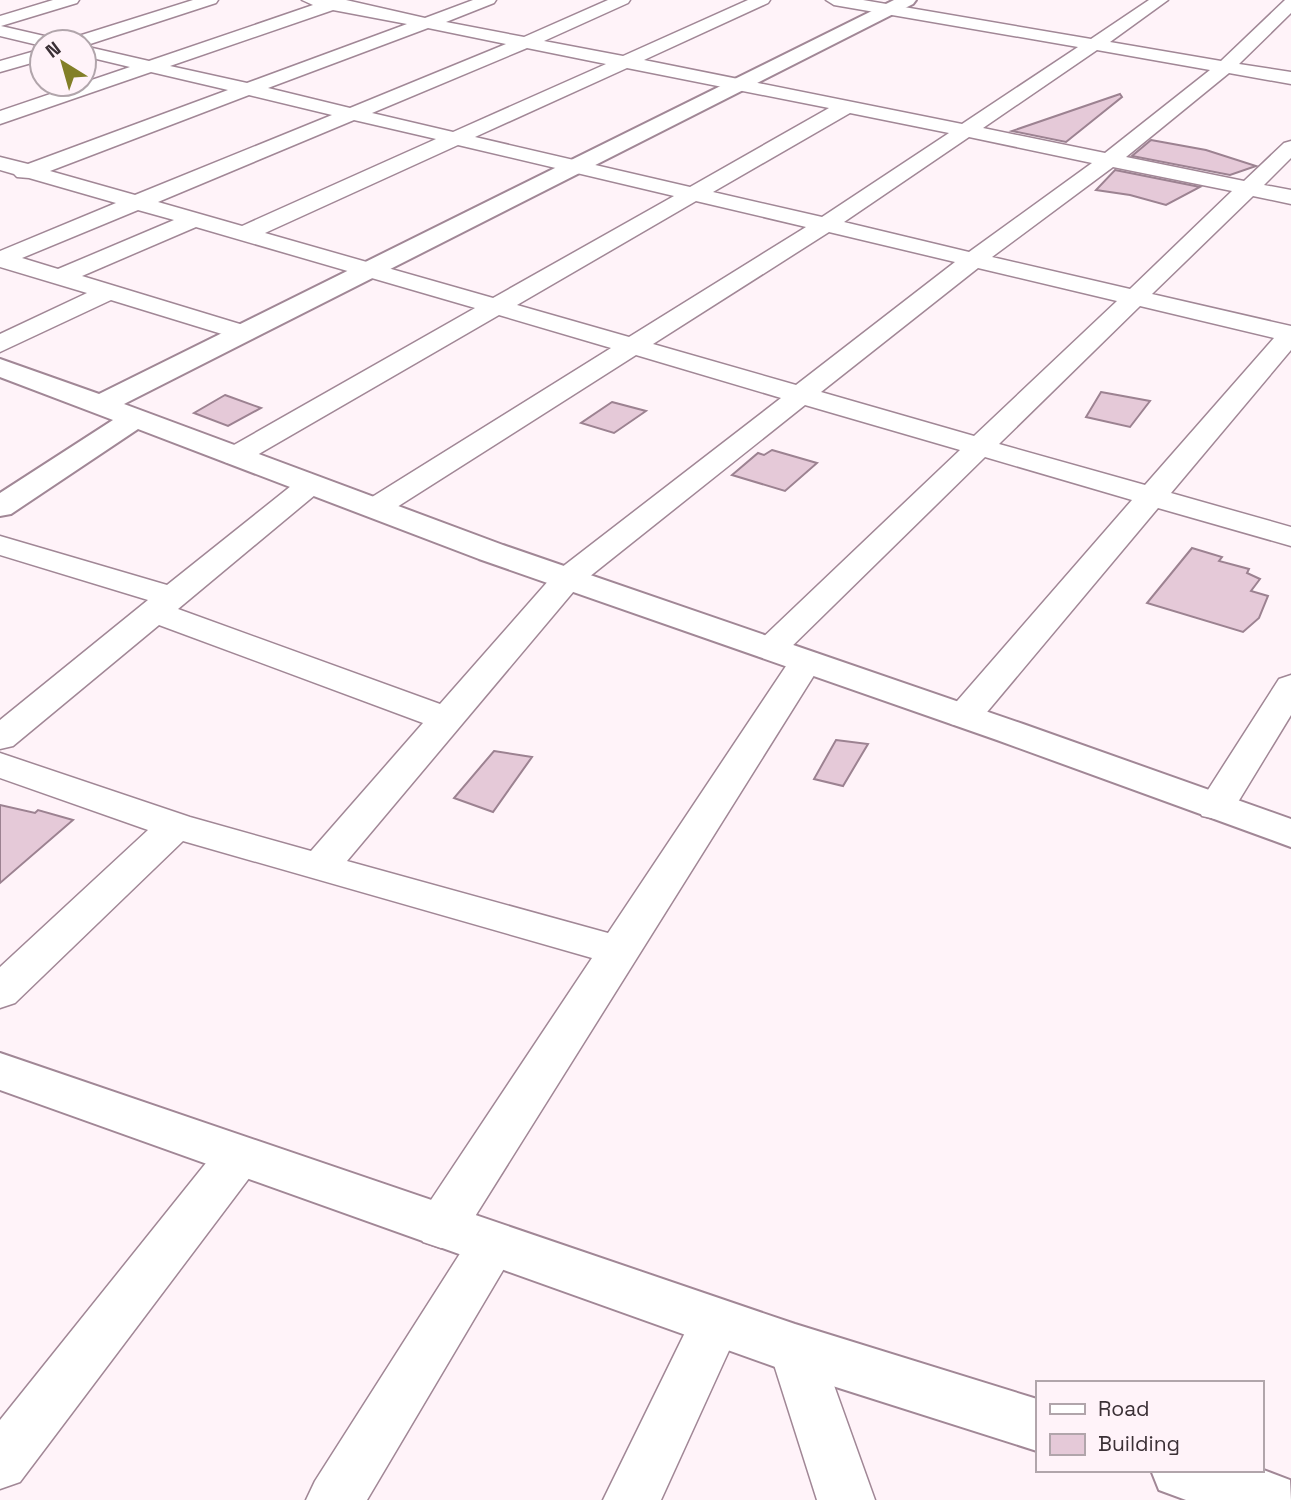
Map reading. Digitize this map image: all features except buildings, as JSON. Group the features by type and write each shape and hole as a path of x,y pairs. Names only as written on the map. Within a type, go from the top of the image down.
{"street":[{"path":"0,21 71,0"},
{"path":"98,36 210,0"},
{"path":"310,0 340,2 428,23 1291,197"},
{"path":"0,182 488,0"},
{"path":"0,259 622,0"},
{"path":"245,233 762,0"},
{"path":"834,0 1291,78"},
{"path":"102,404 907,0"},
{"path":"375,508 825,225 1160,0"},
{"path":"0,118 340,2"},
{"path":"320,866 568,578 974,260 1109,160 1226,67 1291,4"},
{"path":"0,31 28,38"},
{"path":"98,54 1291,334 964,716"},
{"path":"0,67 28,58"},
{"path":"235,456 847,106"},
{"path":"441,1227 619,951 788,655 980,447 1291,147"},
{"path":"0,163 1291,537"},
{"path":"59,277 195,219"},
{"path":"0,259 244,333"},
{"path":"0,344 109,292"},
{"path":"0,367 568,578 1291,834"},
{"path":"0,507 135,418"},
{"path":"0,738 311,484"},
{"path":"0,545 163,605 446,719"},
{"path":"1216,807 1291,686"},
{"path":"0,765 176,826 619,951"},
{"path":"0,992 176,826"},
{"path":"0,1071 795,1349 1036,1425"},
{"path":"0,1463 239,1156"},
{"path":"335,1500 493,1245"},
{"path":"632,1500 716,1322"},
{"path":"795,1349 846,1500"},
{"path":"1186,1472 1269,1500"}]}
